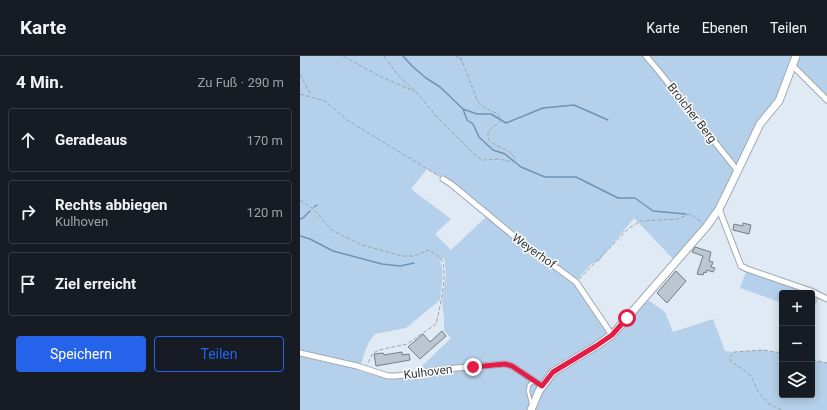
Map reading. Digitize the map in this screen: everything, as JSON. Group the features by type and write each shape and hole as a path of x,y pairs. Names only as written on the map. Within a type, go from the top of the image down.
{"street":[{"name":"Broicher Berg","path":"646,56 738,170"},
{"path":"532,408 542,386 553,372 612,335 707,226 719,209 760,124 779,100 796,56"},
{"path":"792,66 827,100"},
{"name":"Weyerhof","path":"442,179 451,184 515,237 576,282 612,335"},
{"path":"719,209 741,266 827,298"},
{"name":"Kulhoven","path":"300,353 357,366 388,376 505,364 512,366 542,386"}],"lane":[{"path":"532,408 528,391 529,385 534,381"}],"path":[{"path":"343,56 381,78 416,92"},
{"path":"384,56 398,75 476,156 482,160 499,159 512,162 515,161 515,158 509,152 496,146 490,141 488,136 490,130 500,122 501,118 498,114 484,108 478,102 460,56"},
{"path":"456,56 462,61"},
{"path":"300,74 311,96"},
{"path":"300,94 325,101 347,120 442,179"},
{"path":"300,200 313,209 333,231 362,245 402,256 414,256 428,250 441,259 443,264 441,303 436,324 407,344 372,353 365,369"},
{"path":"576,282 629,228 641,221 678,219 690,214 707,226"},
{"path":"779,353 763,350 734,352 730,357 730,361 751,376 759,393 769,404 782,410"},
{"path":"815,361 827,363"}],"shaded area":[{"path":"300,56 827,56 827,100 792,66 779,101 760,124 719,209 707,226 676,262 634,218 599,261 591,264 577,280 612,335 591,350 615,333 645,298 665,312 673,332 713,319 725,351 734,352 763,350 779,353 779,398 815,398 815,361 827,363 827,410 300,410","holes":["427,169 451,184 488,215 451,250 435,234 451,219 411,189","444,258 446,273 442,301 444,330 451,338 422,366 428,376 388,378 359,371 365,351 375,334 406,328 440,300 442,285 440,261"]},
{"path":"747,269 806,290 779,290 779,302 740,288"},
{"path":"815,293 820,295 815,306"}],"building":[{"path":"743,223 751,225 749,234 733,230 734,224 743,226"},
{"path":"695,247 711,252 709,261 713,262 711,267 715,268 713,272 707,270 703,275 697,274 703,256 692,252"},
{"path":"676,271 686,281 667,303 657,293"},
{"path":"442,331 446,336 420,359 408,347 423,334 430,342"},
{"path":"402,352 402,355 409,354 410,360 376,366 374,354 383,353 384,355"}],"waterway":[{"path":"403,56 412,66 440,87 463,109 477,114 491,114 506,123 543,108 574,105 608,120"},
{"path":"463,109 467,120 473,124 479,137 493,150 505,154 521,167 545,177 576,177 618,198 635,198 653,211 686,214"},
{"path":"300,219 310,211"},
{"path":"300,236 310,239 333,251 382,264 400,266 414,263"}],"route":[{"path":"473,367 505,364 512,366 542,386 553,372 612,335 627,318"}]}
